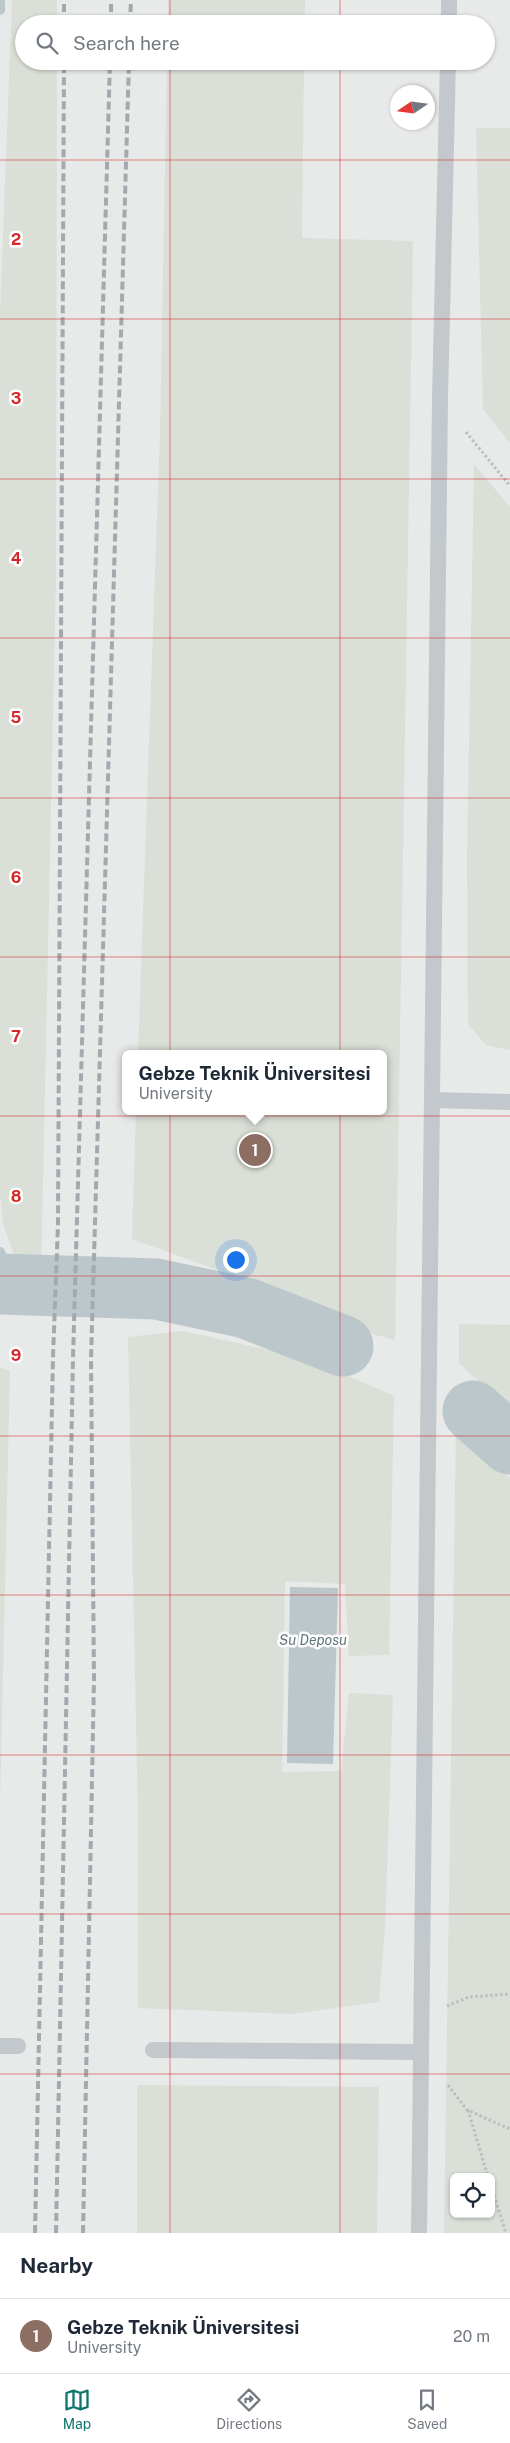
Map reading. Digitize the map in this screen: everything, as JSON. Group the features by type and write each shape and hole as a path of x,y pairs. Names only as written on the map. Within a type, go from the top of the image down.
{"lane":[{"path":"449,0 449,15"},
{"path":"419,2233 440,398 448,70"},
{"path":"432,1100 510,1102"},
{"path":"0,2046 18,2046"},
{"path":"153,2050 420,2052"}],"path":[{"path":"440,398 510,486"},
{"path":"421,2016 469,1998 510,1994"},
{"path":"420,2052 468,2110 487,2173"},
{"path":"468,2110 510,2129"},
{"path":"495,2199 506,2233"}],"shaded area":[{"path":"0,0 510,0 510,2233 0,2233"},
{"path":"12,0 57,0 57,15 15,15 15,70 57,70 56,574 41,1275 21,1275 3,1224 0,1194 0,315"},
{"path":"168,0 305,0 305,15 168,15"},
{"path":"167,70 304,70 302,238 413,241 395,1340 358,1330 215,1269 132,1239 136,1115 387,1115 387,1050 138,1050 160,435"},
{"path":"476,128 510,128 510,443 483,409"},
{"path":"474,464 510,507 510,1050 486,1045 468,1024 467,860"},
{"path":"459,1324 510,1325 510,1411 459,1363"},
{"path":"183,1331 309,1359 394,1396 389,1655 349,1656 345,1584 285,1581 282,1772 341,1771 349,1693 393,1695 385,1929 379,2002 293,2014 138,2008 138,1818 128,1337"},
{"path":"0,1368 10,1370 0,1802"},
{"path":"456,1425 510,1478 510,2233 444,2233"},
{"path":"137,2085 379,2087 377,2233 137,2233"}],"water":[{"name":"Su Deposu","path":"290,1587 338,1588 333,1764 287,1763"}],"waterway":[{"path":"0,0 0,10"},
{"path":"0,1252 15,1284"},
{"path":"0,1284 156,1289 246,1308 343,1346"},
{"path":"473,1411 510,1444"}],"railway":[{"path":"64,0 64,15"},
{"path":"111,0 111,15"},
{"path":"130,15 131,0"},
{"path":"35,2233 53,1357 58,1224 64,70"},
{"path":"56,2233 73,1358 110,70"},
{"path":"83,2233 94,1679 91,1359 129,70"}],"place":[{"name":"Gebze Teknik Üniversitesi","path":"255,1150"}]}
